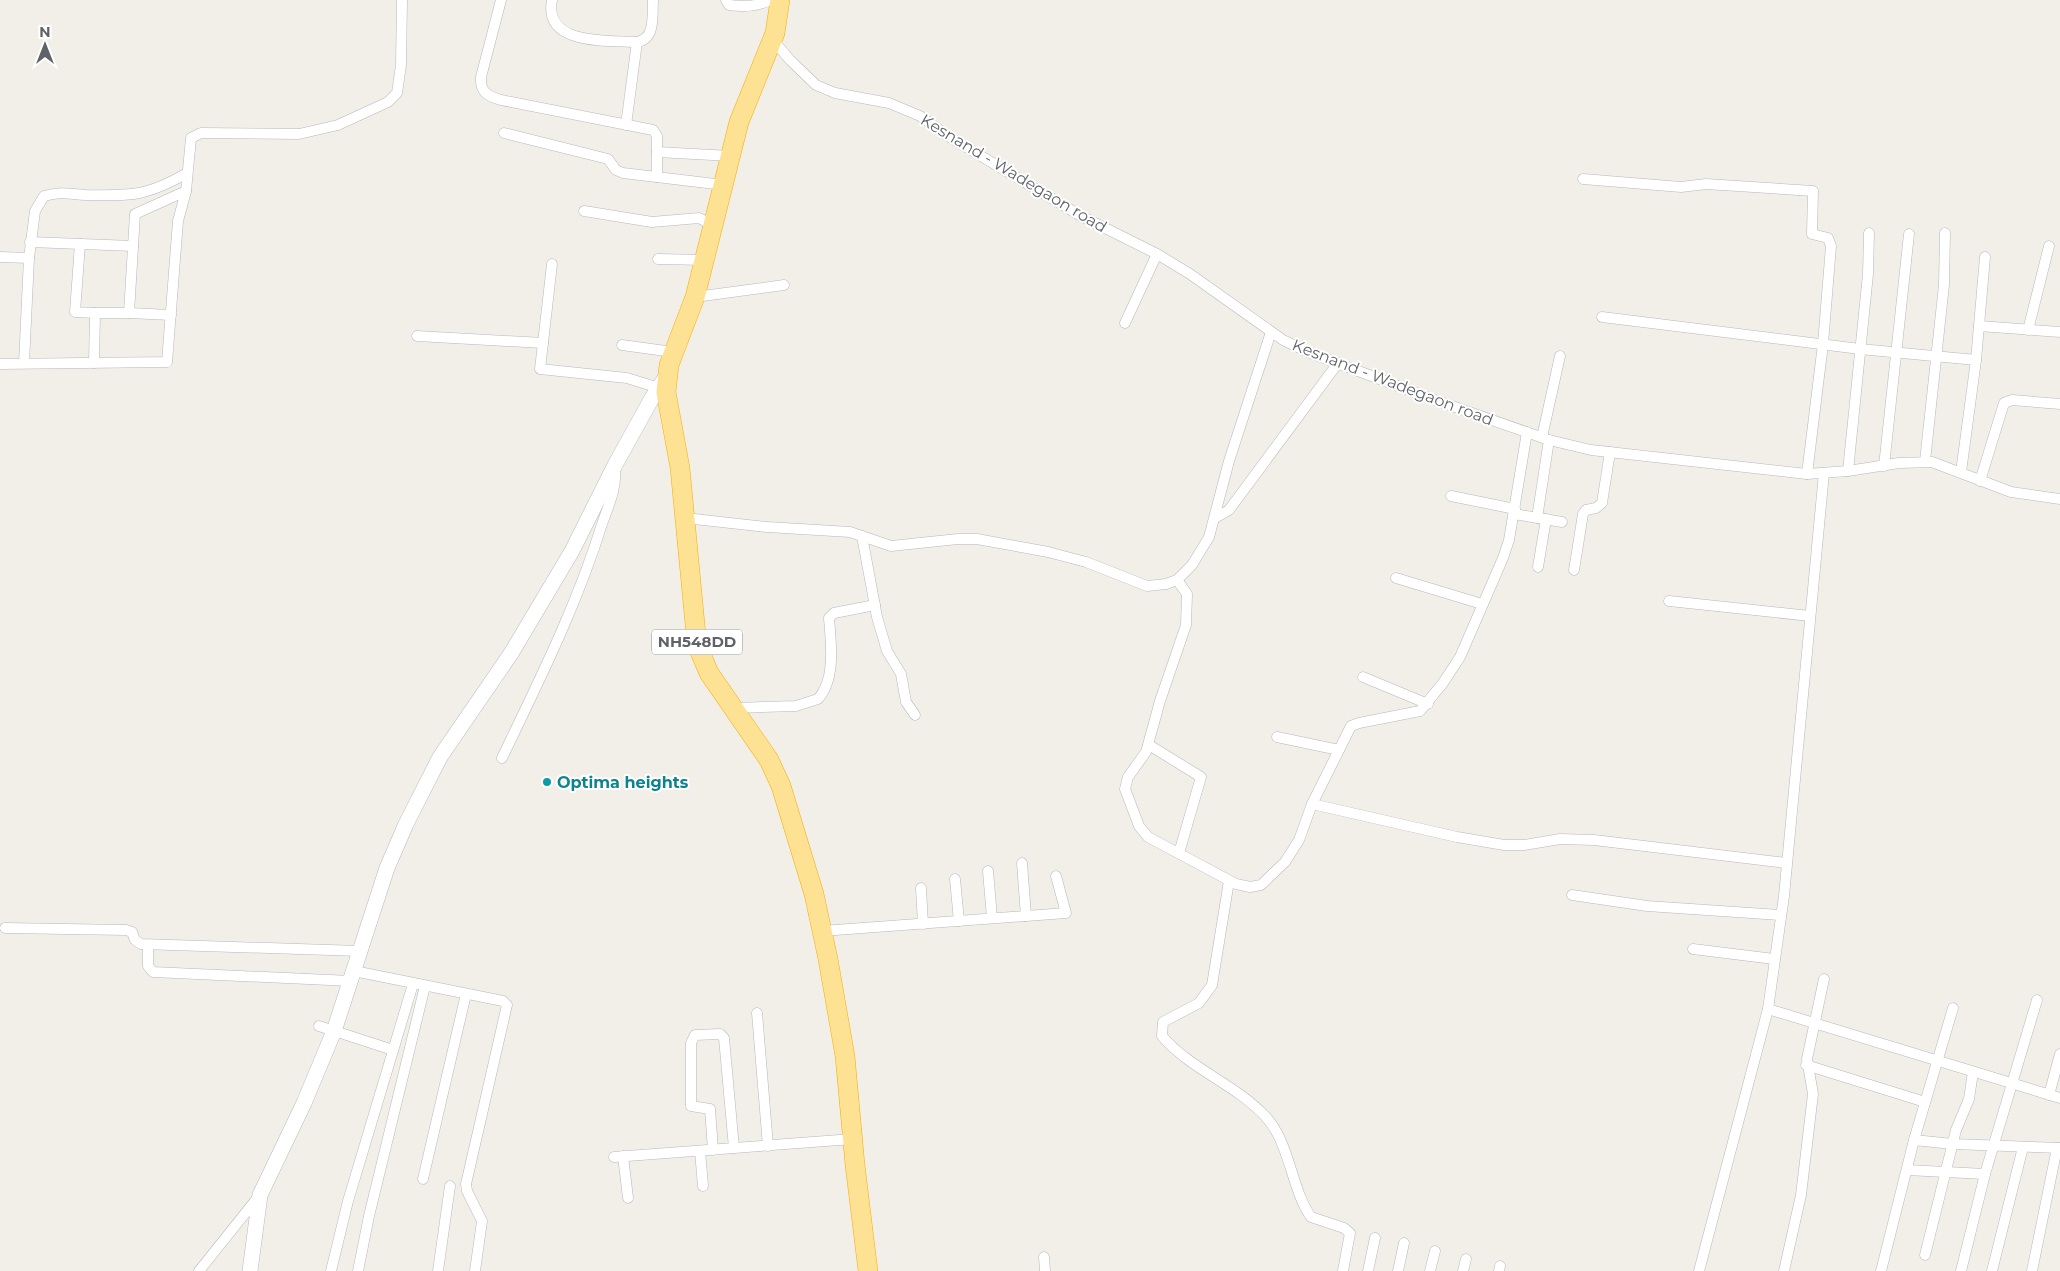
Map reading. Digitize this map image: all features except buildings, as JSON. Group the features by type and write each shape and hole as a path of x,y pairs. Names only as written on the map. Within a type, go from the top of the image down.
{"highway":[{"name":"NH548DD","path":"775,2 772,40 746,100 695,297 663,382 680,468 697,645 709,673 770,760 781,786 809,876 822,931 846,1056 853,1140 868,1271"}],"street":[{"path":"0,364 167,362 178,221 186,191 190,143 194,135 201,133 299,134 338,125 388,102 397,93 401,65 402,0"},
{"path":"501,0 481,77 482,89 489,96 653,130 657,136 657,177"},
{"path":"552,0 553,18 560,28 571,35 583,38 637,42 643,41 649,34 653,0"},
{"path":"726,0 729,5 750,6 775,2"},
{"name":"Kesnand - Wadegaon road","path":"772,40 816,85 835,93 903,107 1081,216 1157,254 1190,274 1271,332 1308,352 1527,432 1545,438 1610,452 1808,474 1925,461 1961,472 2010,492 2060,499"},
{"path":"626,124 637,42"},
{"path":"504,133 608,158 616,170 623,173 724,185"},
{"path":"657,152 731,156"},
{"path":"24,363 30,242 35,211 44,196 59,192 128,195 155,190 188,173"},
{"path":"1583,179 1681,187 1706,184 1807,189 1813,192 1812,234 1828,238 1830,242 1823,344 1808,474"},
{"path":"129,313 135,214 186,191"},
{"path":"584,211 652,222 699,218 713,225"},
{"path":"1848,471 1869,233"},
{"path":"1925,461 1944,285 1945,233"},
{"path":"1884,466 1898,352 1909,234"},
{"path":"30,242 133,246"},
{"path":"80,244 75,312 171,315"},
{"path":"2028,330 2049,246"},
{"path":"1125,322 1157,254"},
{"path":"0,257 29,258"},
{"path":"1961,472 1976,360 1986,257"},
{"path":"658,259 705,260"},
{"path":"198,1271 260,1195 304,1103 334,1031 387,868 440,757 512,652 572,551 615,465 663,382 540,369 552,264"},
{"path":"695,297 784,285"},
{"path":"94,313 94,363"},
{"path":"1602,317 1823,344 1976,360"},
{"path":"1979,326 2060,332"},
{"path":"685,518 767,527 850,532 891,546 958,539 977,539 1048,552 1086,562 1147,586 1157,586 1177,580 1192,565 1203,549 1215,518 1229,461 1271,332"},
{"path":"417,336 543,343"},
{"path":"622,345 673,352"},
{"path":"1538,566 1545,438 1560,356"},
{"path":"1215,518 1229,510 1338,363"},
{"path":"1980,481 2004,402 2012,400 2060,404"},
{"path":"1177,580 1186,594 1187,618 1160,701 1149,744 1144,758 1128,777 1126,794 1144,833 1229,881 1250,888 1266,882 1295,848 1312,804 1349,729 1354,724 1417,713 1428,704 1460,656 1506,550 1527,432"},
{"path":"1574,570 1583,514 1586,510 1598,507 1602,503 1610,452"},
{"path":"502,758 549,659 589,567 614,488 615,465"},
{"path":"1699,1271 1768,1009 1781,916 1824,473"},
{"path":"1451,496 1562,522"},
{"path":"862,536 874,605 887,651 901,674 905,699 916,715"},
{"path":"1396,578 1482,604"},
{"path":"1669,601 1810,616"},
{"path":"734,708 796,706 818,699 827,686 830,659 829,618 834,613 874,605"},
{"path":"1363,677 1428,704"},
{"path":"1277,737 1339,750"},
{"path":"1149,744 1201,777 1179,853"},
{"path":"1312,804 1456,838 1504,845 1524,845 1560,839 1594,840 1786,863"},
{"path":"1022,864 1026,916"},
{"path":"988,871 992,918"},
{"path":"822,931 1066,913 1056,876"},
{"path":"955,879 959,921"},
{"path":"1229,881 1212,984 1199,1003 1163,1022 1162,1036 1199,1067 1243,1097 1271,1123 1311,1217 1344,1228 1350,1233 1343,1271"},
{"path":"921,888 923,924"},
{"path":"1572,895 1647,906 1781,916"},
{"path":"5,928 126,930 132,932 138,943 148,945 360,951"},
{"path":"148,945 148,966 153,972 353,976 413,984 503,1001 508,1007 466,1184 467,1191 482,1221 475,1271"},
{"path":"1693,949 1774,959"},
{"path":"1784,1271 1801,1195 1813,1094 1806,1065 1824,979"},
{"path":"332,1271 348,1200 413,984"},
{"path":"358,1271 368,1216 425,986"},
{"path":"422,1179 466,994"},
{"path":"1961,1271 1985,1174 2037,1000"},
{"path":"1881,1271 1914,1140 1953,1008"},
{"path":"1768,1009 2060,1098"},
{"path":"757,1013 768,1146"},
{"path":"318,1026 393,1050"},
{"path":"713,1150 710,1109 691,1106 692,1039 695,1035 720,1034 724,1038 734,1148"},
{"path":"2049,1095 2060,1054"},
{"path":"1806,1065 1925,1102"},
{"path":"1925,1255 1953,1144 1969,1099 1973,1072"},
{"path":"628,1198 619,1156 853,1140"},
{"path":"1914,1140 1953,1144 2059,1148 2032,1271"},
{"path":"1992,1271 2023,1147"},
{"path":"700,1150 703,1186"},
{"path":"1907,1170 1985,1174"},
{"path":"438,1271 450,1186"},
{"path":"250,1271 260,1195"},
{"path":"1368,1271 1375,1238"},
{"path":"1398,1271 1404,1243"},
{"path":"1430,1271 1435,1251"},
{"path":"1044,1257 1045,1271"},
{"path":"1463,1271 1466,1259"}],"place":[{"name":"Optima heights","path":"547,782"}]}
